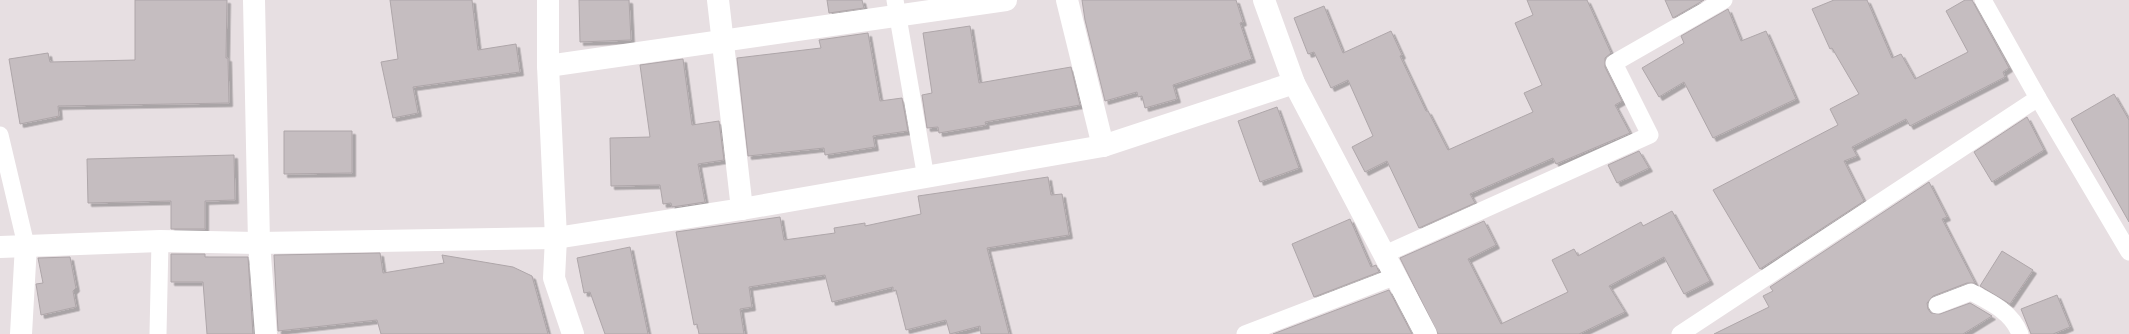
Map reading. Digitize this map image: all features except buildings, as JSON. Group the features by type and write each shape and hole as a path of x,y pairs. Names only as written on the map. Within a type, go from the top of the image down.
{"street":[{"path":"254,0 259,243 266,334"},
{"path":"548,0 548,66 556,238 554,278 573,334"},
{"path":"718,0 721,40 742,209"},
{"path":"548,66 721,40 896,8 1006,0"},
{"path":"1067,0 1102,146"},
{"path":"1264,0 1294,83 1426,334"},
{"path":"0,247 160,241 259,243 556,238 926,178 1102,146 1294,83"},
{"path":"21,334 26,245"}],"lane":[{"path":"1385,254 1650,134 1614,63 1724,0"},
{"path":"1983,0 2038,98 2129,252"},
{"path":"896,8 926,178"},
{"path":"1680,334 2038,98"},
{"path":"0,135 26,245"},
{"path":"158,334 160,241"},
{"path":"1245,334 1396,276"},
{"path":"1937,305 1971,292 1997,306 2017,327 2020,334"}]}
